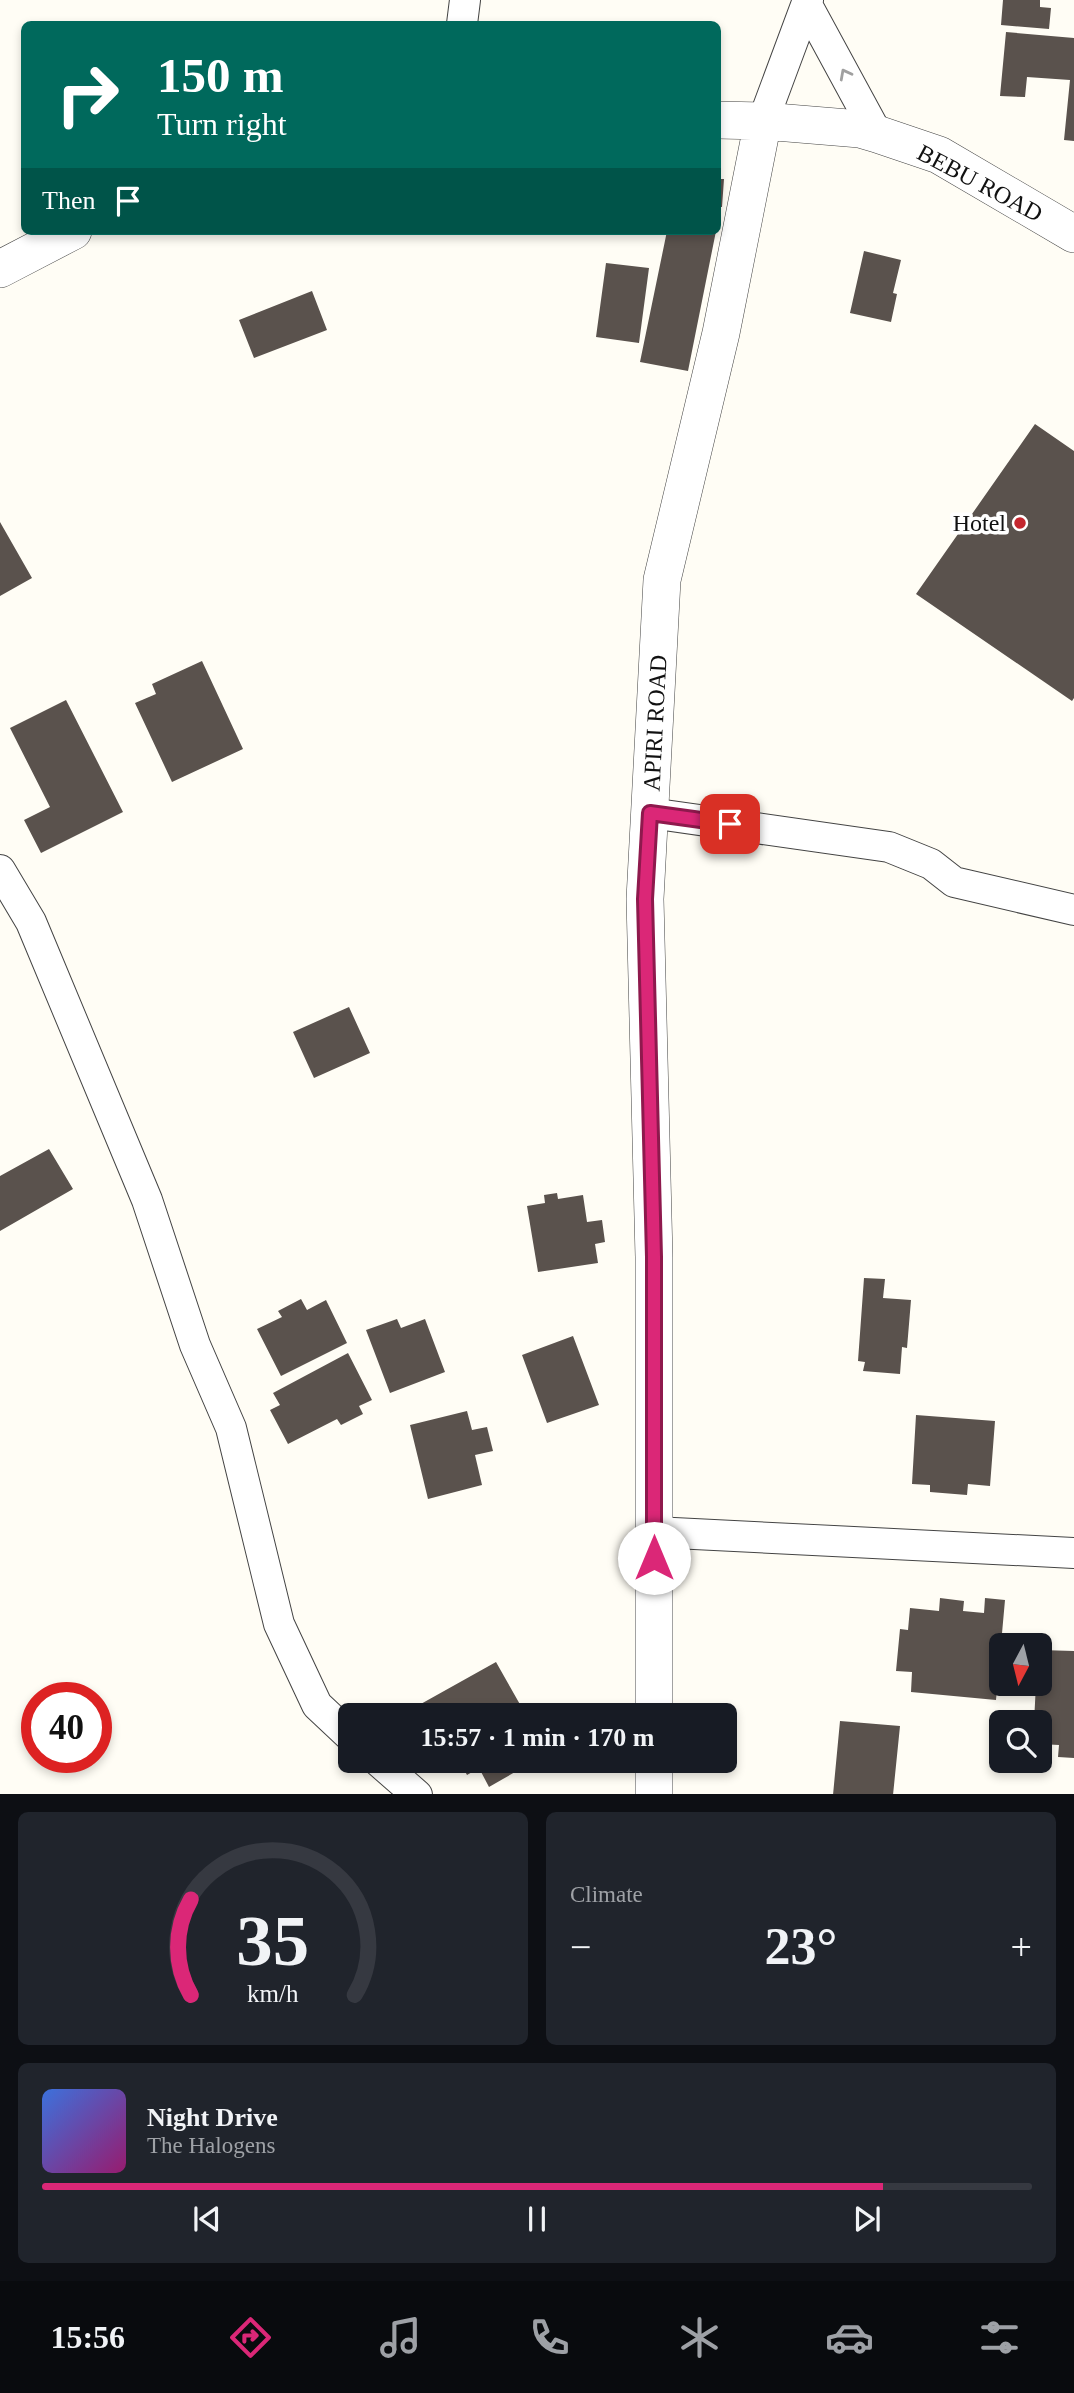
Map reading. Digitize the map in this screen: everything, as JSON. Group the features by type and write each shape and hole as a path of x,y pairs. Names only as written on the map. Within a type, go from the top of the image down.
{"street":[{"path":"462,21 465,0"},
{"path":"764,121 807,2"},
{"path":"807,2 877,135"},
{"name":"BEBU ROAD","path":"721,120 860,129 939,155 1074,234"},
{"name":"APIRI ROAD","path":"654,1703 654,1257 645,899 663,580 721,333 764,121"},
{"path":"0,269 64,235"},
{"path":"650,813 889,847 931,864 954,882 1074,910"},
{"path":"0,870 31,922 147,1200 195,1345 231,1428 279,1623 317,1705 338,1725"},
{"path":"654,1532 1074,1553"},
{"path":"392,1773 417,1794"},
{"path":"654,1773 654,1794"}],"building":[{"path":"1003,0 1040,0 1040,7 1051,8 1049,29 1001,25"},
{"path":"1006,32 1074,38 1074,141 1064,140 1070,80 1027,77 1025,97 1000,96"},
{"path":"721,179 724,179 722,207"},
{"path":"666,235 715,235 688,371 640,362"},
{"path":"864,251 901,260 893,293 897,294 891,322 850,313"},
{"path":"606,263 649,268 639,343 596,337"},
{"path":"312,291 327,330 254,358 239,320"},
{"name":"Hotel","path":"1035,424 1074,451 1072,701 916,594"},
{"path":"0,522 32,578 0,596"},
{"path":"202,661 243,749 172,782 135,703 156,694 152,684"},
{"path":"66,700 123,812 41,853 24,820 50,807 10,728"},
{"path":"349,1007 370,1053 314,1078 293,1032"},
{"path":"49,1149 73,1189 0,1231 0,1176"},
{"path":"557,1193 558,1199 583,1195 587,1222 602,1220 605,1242 595,1244 598,1263 538,1272 527,1206 545,1203 544,1195"},
{"path":"864,1278 885,1279 883,1298 911,1300 907,1348 902,1347 900,1374 863,1371 865,1362 858,1361"},
{"path":"301,1299 307,1310 326,1300 347,1343 281,1376 257,1329 282,1317 278,1311"},
{"path":"397,1319 401,1328 425,1319 445,1372 390,1393 366,1330"},
{"path":"573,1336 599,1405 547,1423 522,1355"},
{"path":"348,1353 372,1400 359,1406 363,1414 341,1425 337,1419 288,1444 270,1410 280,1405 273,1393"},
{"path":"467,1411 472,1430 487,1427 493,1451 475,1455 482,1485 428,1499 410,1425"},
{"path":"916,1415 995,1421 990,1486 968,1484 967,1495 930,1492 930,1485 912,1484"},
{"path":"940,1598 964,1601 963,1611 984,1613 985,1598 1005,1600 1002,1633 989,1633 989,1696 996,1696 996,1700 911,1692 912,1672 896,1671 900,1629 908,1630 910,1608 939,1611"},
{"path":"1052,1650 1074,1651 1074,1758 1058,1757 1059,1745 1052,1745 1052,1710 1035,1710 1035,1696 1052,1696"},
{"path":"496,1662 519,1703 423,1703"},
{"path":"840,1721 900,1726 893,1794 833,1794"},
{"path":"482,1773 513,1773 489,1787"}],"place":[{"name":"Hotel","path":"1020,523"}],"route":[{"path":"654,1558 654,1257 645,899 650,813 730,824"}]}
